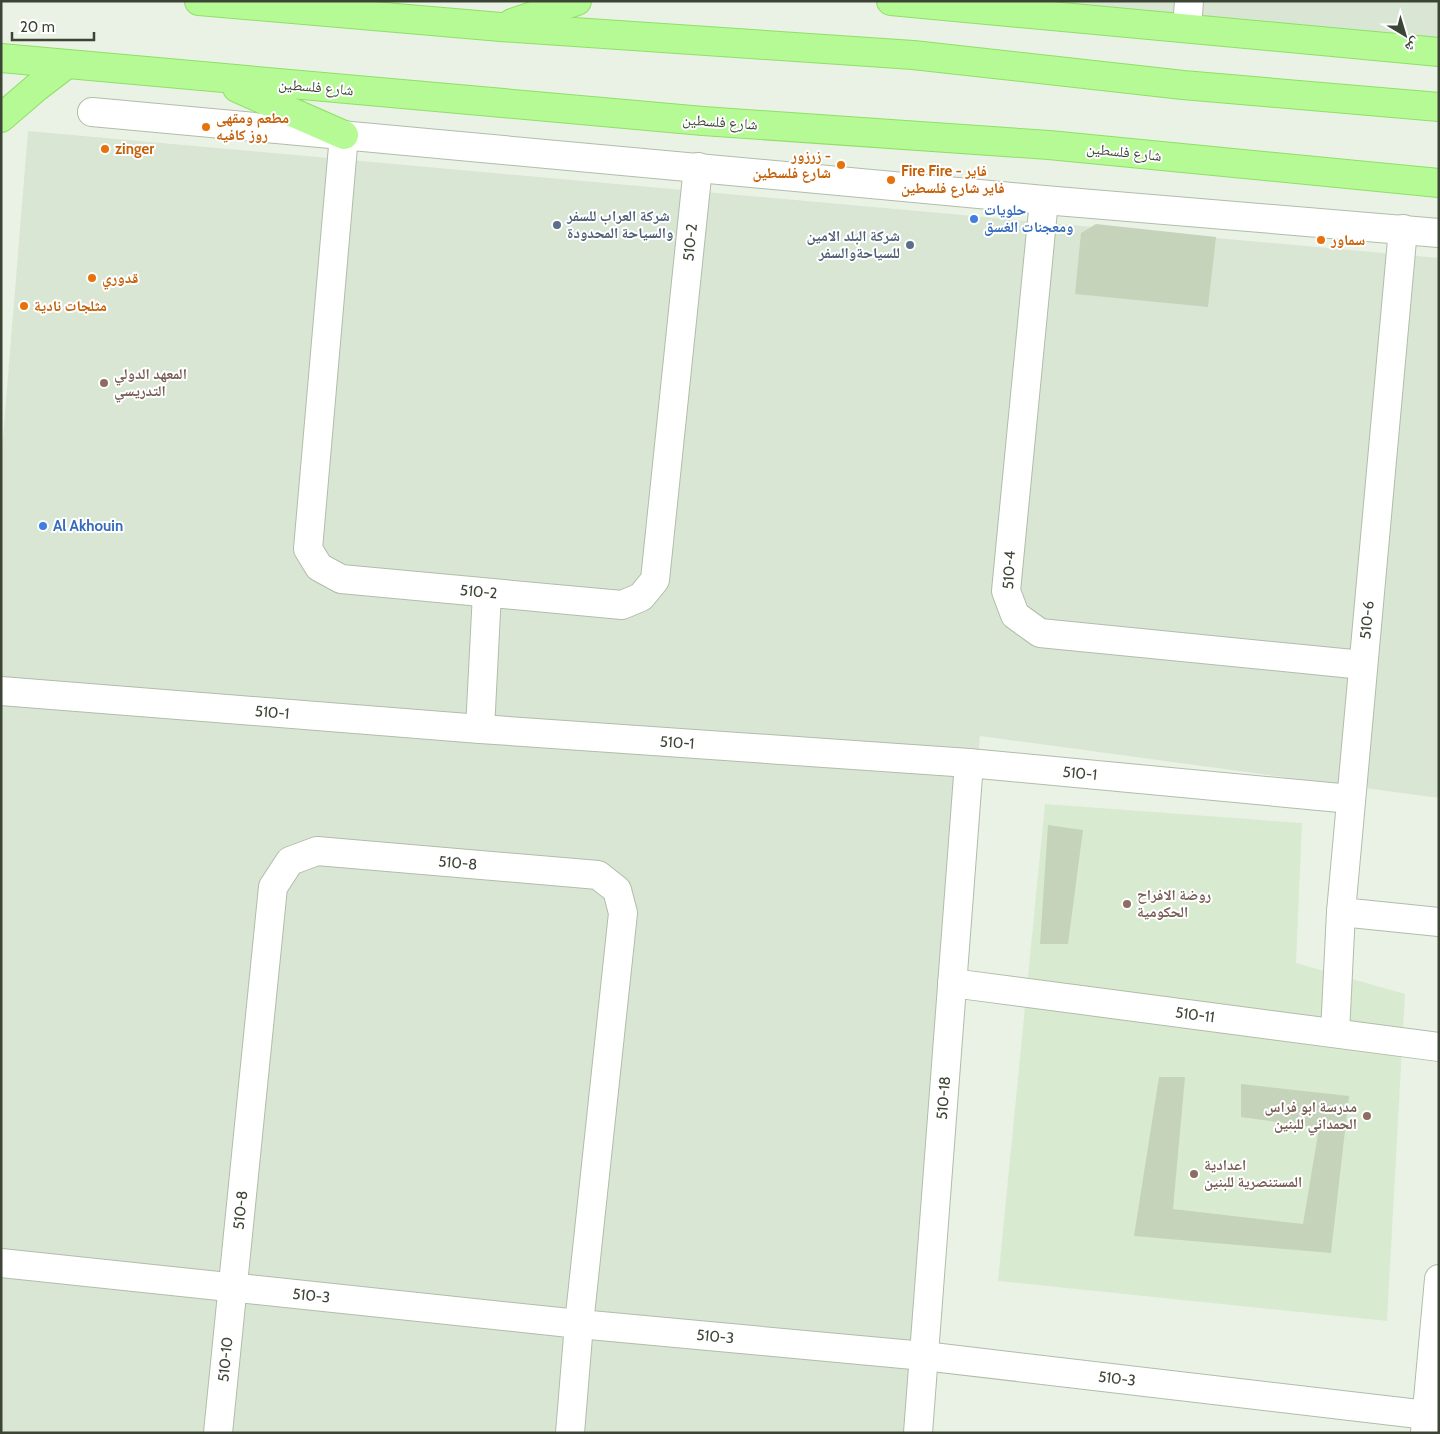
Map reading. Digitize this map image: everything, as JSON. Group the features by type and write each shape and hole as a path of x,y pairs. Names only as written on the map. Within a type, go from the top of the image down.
{"main road":[{"path":"199,1 501,27 913,55 1183,85 1439,108"},
{"path":"501,27 577,1"},
{"path":"908,2 1439,52"},
{"name":"شارع فلسطين","path":"1,58 703,121 1049,145 1439,183"},
{"path":"1,118 67,64"},
{"path":"215,78 344,135"}],"street":[{"path":"1187,28 1190,1"},
{"path":"92,112 1044,200 1439,233"},
{"name":"510-2","path":"344,135 308,549 319,567 341,579 487,593 622,605 641,597 654,580 698,167"},
{"name":"510-4","path":"1044,200 1006,592 1015,615 1040,632 1363,665"},
{"name":"510-6","path":"1335,1033 1341,912 1403,229"},
{"path":"480,729 487,593"},
{"name":"510-1","path":"1,691 480,729 969,763 1351,799"},
{"name":"510-18","path":"918,1433 969,763"},
{"name":"510-8","path":"234,1287 273,887 290,861 317,851 598,875 617,890 623,914 579,1324"},
{"path":"1341,912 1439,922"},
{"name":"510-11","path":"952,983 1439,1047"},
{"name":"510-3","path":"1,1263 579,1324 924,1356 1426,1424"},
{"path":"1426,1424 1439,1279"},
{"name":"510-10","path":"218,1433 234,1287"},
{"path":"570,1433 579,1324"}],"shaded area":[{"path":"891,1 1439,1 1439,52"},
{"path":"28,131 1439,258 1439,798 980,736 918,1433 1,1433 1,462"},
{"path":"1045,804 1302,823 1296,963 1405,994 1387,1321 998,1281"}],"building":[{"path":"1096,224 1216,237 1208,307 1075,294 1081,233"},
{"path":"1048,825 1083,830 1068,944 1040,944"},
{"path":"1159,1077 1185,1077 1173,1209 1303,1224 1319,1128 1241,1117 1241,1084 1349,1096 1331,1253 1134,1236"}],"place":[{"name":"مطعم ومقهى روز كافيه","path":"206,127"},
{"name":"zinger","path":"105,149"},
{"name":"زرزور - شارع فلسطين","path":"841,165"},
{"name":"Fire Fire - فاير فاير شارع فلسطين","path":"891,180"},
{"name":"حلويات ومعجنات الغسق","path":"974,219"},
{"name":"شركة العراب للسفر والسياحة المحدودة","path":"557,225"},
{"name":"سماور","path":"1321,240"},
{"name":"شركة البلد الامين للسياحةوالسفر","path":"910,245"},
{"name":"قدوري","path":"92,278"},
{"name":"مثلجات نادية","path":"24,306"},
{"name":"المعهد الدولي التدريسي","path":"104,383"},
{"name":"Al Akhouin","path":"43,526"},
{"name":"روضة الافراح الحكومية","path":"1127,904"},
{"name":"مدرسة ابو فراس الحمداني للبنين","path":"1367,1116"},
{"name":"اعدادية المستنصرية للبنين","path":"1194,1174"}]}
